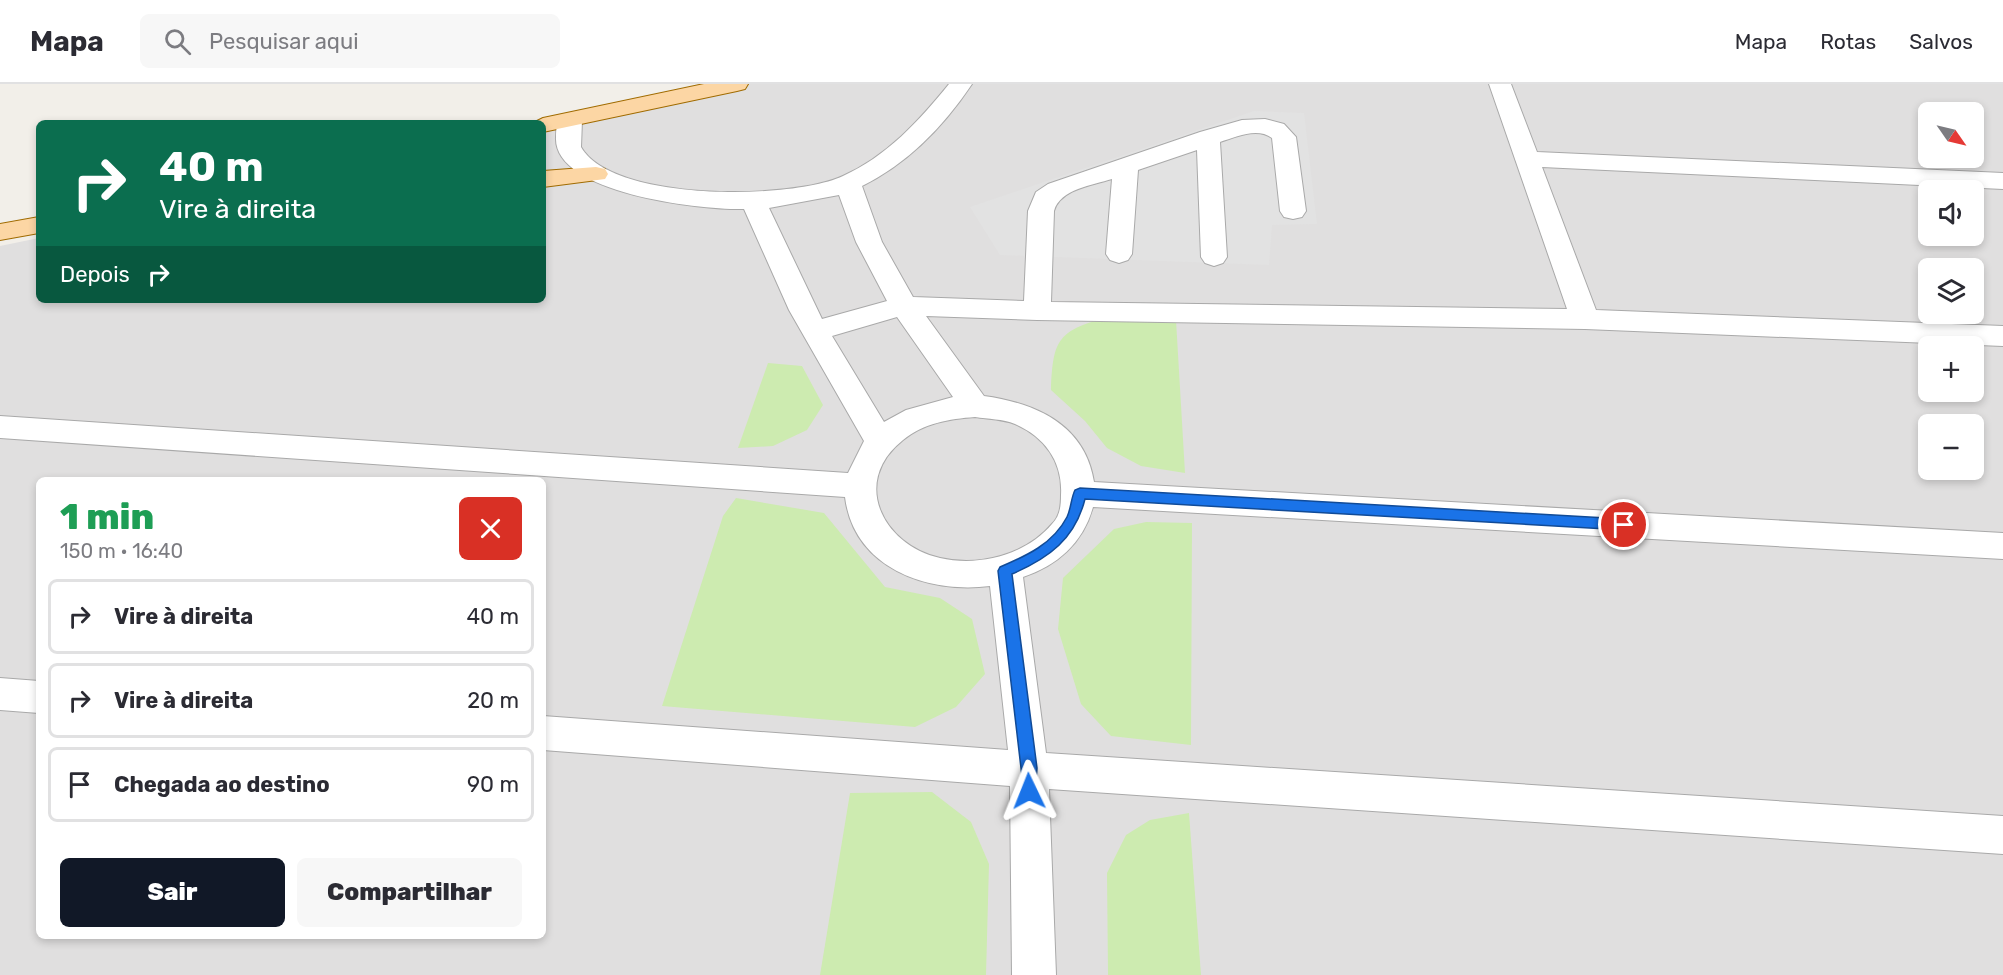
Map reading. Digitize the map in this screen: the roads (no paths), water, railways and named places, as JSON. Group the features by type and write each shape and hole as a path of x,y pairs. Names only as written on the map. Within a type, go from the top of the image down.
{"main road":[{"path":"546,124 737,84"},
{"path":"546,179 596,174"},
{"path":"0,232 36,226"}],"street":[{"path":"570,120 568,143 570,151 596,174 660,191 753,201 790,197 848,183 876,168 908,144 961,84"},
{"path":"1500,84 1585,319"},
{"path":"1037,311 1041,211 1045,198 1057,189 1242,127 1268,127 1279,130 1284,137 1293,211"},
{"path":"1208,137 1214,258"},
{"path":"1526,159 2003,181"},
{"path":"1119,254 1126,165"},
{"path":"848,183 870,242 904,306 975,406"},
{"path":"753,201 815,331 880,442"},
{"path":"815,331 904,306 1037,311 1585,319 2003,336"},
{"path":"952,406 975,406 1017,412 1044,425 1064,445 1076,468 1080,494 1073,518 1058,540 1034,559 1005,571 969,576 932,572 901,559 877,538 862,513 860,486 865,466 880,442 920,415 952,406"},
{"path":"0,427 860,486"},
{"path":"1080,494 2003,546"},
{"path":"1005,571 1029,768 1034,975"},
{"path":"0,694 36,697"},
{"path":"546,733 1228,784 2003,835"}]}
